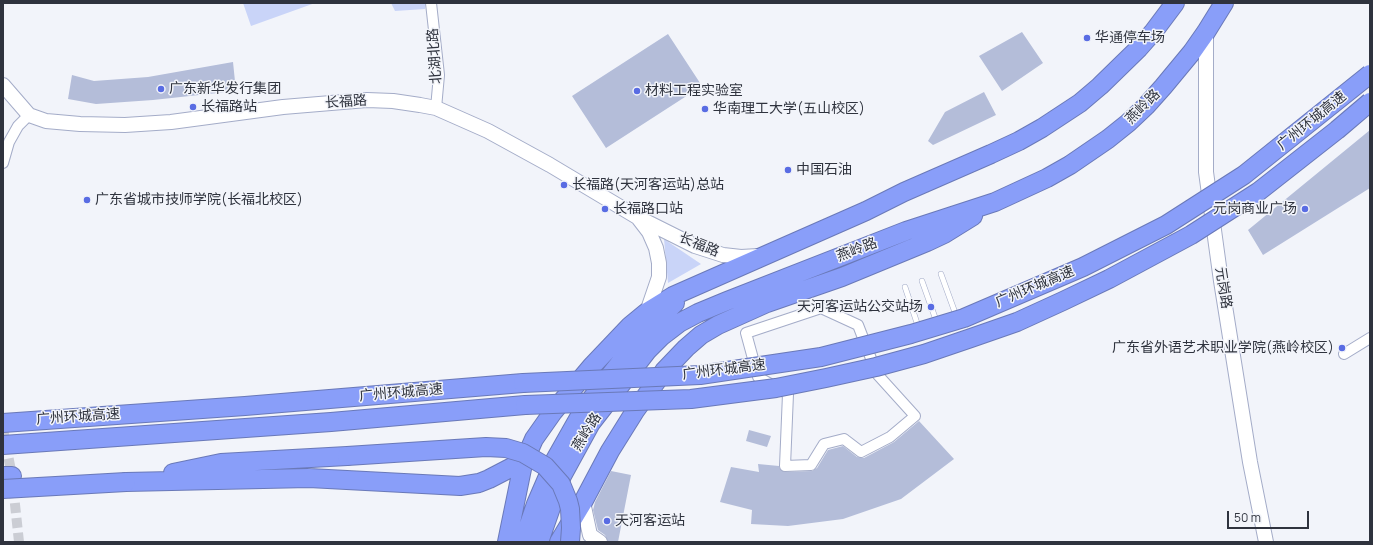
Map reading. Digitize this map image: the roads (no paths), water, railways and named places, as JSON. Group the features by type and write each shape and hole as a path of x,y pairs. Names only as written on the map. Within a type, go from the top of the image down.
{"highway":[{"path":"508,536 519,478 525,457 534,439 553,412 612,344 647,312 668,298 697,284 866,211 904,192 1020,141 1080,103 1100,86 1139,48 1175,3"},
{"name":"燕岭路","path":"539,542 562,476 591,423 643,356 662,336 679,323 727,301 906,231 995,202 1047,178 1070,165 1108,139 1128,123 1163,88 1206,32 1224,3"},
{"name":"广州环城高速","path":"3,423 245,406 523,383 700,375 821,357 903,336 964,318 1083,267 1166,225 1244,175 1370,74"},
{"name":"广州环城高速","path":"3,445 331,422 525,405 691,398 776,388 876,367 924,354 1017,322 1130,268 1191,235 1258,192 1370,102"},
{"path":"558,542 583,502 610,451 635,411 664,371 701,335 718,325 767,303 842,277 927,242 944,234 995,202"},
{"path":"522,542 555,460 585,407 621,360 646,332 668,309 697,284"},
{"path":"126,482 221,463 486,447 506,448 523,452 545,466 561,484 570,509 572,528 570,542"},
{"path":"6,480 126,482 309,478 460,486 479,483 489,479 516,465 525,457"}],"street":[{"name":"北湖北路","path":"431,3 439,74 436,108"},
{"name":"元岗路","path":"1206,32 1206,172 1221,281 1246,438 1266,542"},
{"path":"3,85 29,115 18,126 9,142 3,163"},
{"name":"长福路","path":"29,115 46,121 80,124 125,125 170,122 283,107 367,100 399,102 436,108 504,140 637,217 695,246 708,251 741,257 764,255"},
{"name":"长福路","path":"637,217 649,232 656,248 659,263 659,276 647,312"},
{"path":"821,308 858,325 877,374 915,416 890,437 861,452 844,440 824,444 811,465 784,466 788,394 758,377 746,333 821,308"},
{"path":"1344,354 1370,338"},
{"path":"583,502 590,535 600,542"}],"lane":[{"path":"941,274 959,324"},
{"path":"922,281 940,331"},
{"path":"905,287 922,337"}],"tunnel":[{"path":"3,429 12,476 19,542"}],"place":[{"name":"华通停车场","path":"1087,38"},
{"name":"广东新华发行集团","path":"161,89"},
{"name":"材料工程实验室","path":"637,91"},
{"name":"长福路站","path":"193,107"},
{"name":"华南理工大学(五山校区)","path":"705,109"},
{"name":"中国石油","path":"788,170"},
{"name":"长福路(天河客运站)总站","path":"564,185"},
{"name":"广东省城市技师学院(长福北校区)","path":"87,200"},
{"name":"长福路口站","path":"605,209"},
{"name":"元岗商业广场","path":"1305,209"},
{"name":"天河客运站公交站场","path":"931,307"},
{"name":"广东省外语艺术职业学院(燕岭校区)","path":"1342,348"},
{"name":"天河客运站","path":"607,521"}]}
